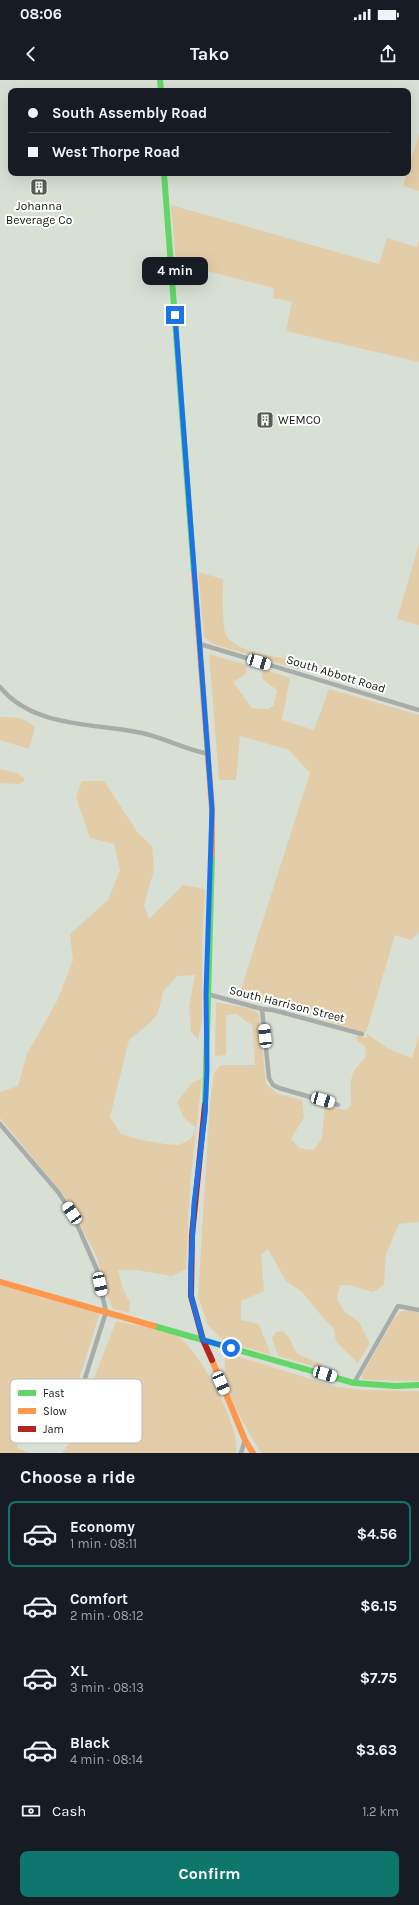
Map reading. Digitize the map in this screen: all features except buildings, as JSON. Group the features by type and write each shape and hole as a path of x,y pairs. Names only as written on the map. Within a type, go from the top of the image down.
{"street":[{"path":"164,176 212,809 212,859 206,994 207,1070 205,1114 194,1204 191,1296 203,1340 252,1453"},
{"name":"South Abbott Road","path":"200,644 419,710"},
{"path":"0,687 21,707 55,720 141,733 197,752 209,754"},
{"name":"South Harrison Street","path":"206,994 362,1034"},
{"path":"262,1009 269,1078 273,1084 279,1088 338,1105"},
{"path":"0,1124 58,1192 72,1213 97,1270 106,1312 85,1379"},
{"path":"0,1282 354,1383 395,1386 419,1385"},
{"path":"354,1383 398,1306 419,1310"},
{"path":"241,1453 246,1440"}],"shaded area":[{"path":"419,134 419,191 403,186 406,176 411,176 411,160"},
{"path":"171,205 379,264 387,238 417,247 419,240 419,362 286,331 292,302 273,298 274,288 176,263"},
{"path":"419,544 419,625 397,619"},
{"path":"198,572 223,579 223,620 225,632 229,639 244,649 265,655 292,659 302,670 213,644 204,637"},
{"path":"209,654 247,665 246,674 233,682 252,708 268,709 274,705 277,690 262,679 263,669 290,678 282,720 314,730 329,689 419,715 419,932 411,940 395,935 366,1033 266,1001 246,997 238,998 310,773 289,750 240,736 236,780 219,780"},
{"path":"0,717 19,718 32,724 35,728 29,749 0,740"},
{"path":"0,769 17,773 24,778 24,781 19,784 0,783"},
{"path":"82,781 104,781 138,833 152,846 154,870 144,905 149,919 183,885 205,889 202,940 202,1021 198,1040 191,1031 189,1007 195,975 177,976 163,992 158,1013 151,1022 129,1040 110,1117 121,1134 142,1140 179,1145 191,1139 196,1128 184,1118 177,1102 192,1083 202,1078 190,1185 186,1269 172,1276 135,1270 118,1270 123,1289 130,1303 129,1313 113,1309 96,1255 66,1198 0,1118 0,1092 18,1086 27,1054 58,999 73,960 70,934 108,900 120,870 114,844 90,838 76,797"},
{"path":"216,1002 251,1009 259,1014 266,1084 278,1094 302,1100 304,1117 291,1139 299,1148 314,1150 322,1138 325,1105 345,1110 351,1106 351,1079 360,1063 366,1057 365,1046 356,1040 358,1035 367,1038 366,1033 387,1048 412,1058 419,1036 419,1222 399,1224 386,1254 384,1285 373,1292 349,1285 340,1285 337,1299 345,1312 359,1322 370,1343 358,1363 336,1342 334,1329 302,1292 286,1281 268,1249 261,1255 264,1291 241,1301 241,1320 259,1324 271,1355 224,1341 208,1325 198,1297 210,1101 214,1073 221,1065 255,1065 252,1025 236,1014 226,1015 226,1055 215,1056"},
{"path":"0,1285 100,1313 79,1379 10,1379 10,1443 17,1443 17,1448 29,1453 0,1453"},
{"path":"409,1310 419,1313 419,1381 363,1380 362,1375 395,1317 400,1312"},
{"path":"116,1321 175,1335 195,1354 206,1370 226,1408 233,1427 236,1442 236,1453 62,1453 69,1443 142,1443 142,1379 94,1379"},
{"path":"282,1331 289,1337 297,1354 321,1364 327,1370 278,1356 272,1338 276,1332"},
{"path":"226,1353 337,1387 365,1390 419,1391 419,1453 261,1453 234,1405 226,1380"}],"traffic: fast":[{"path":"160,80 161,88"},
{"path":"164,176 194,573"},
{"path":"205,1105 212,855"},
{"path":"154,1326 354,1383 395,1386 419,1385"}],"traffic: slow":[{"path":"194,573 212,809 212,855"},
{"path":"0,1282 154,1326"},
{"path":"212,1360 245,1440 253,1453"}],"traffic: jam":[{"path":"205,1105 192,1235 191,1296 203,1340 212,1360"}],"place":[{"name":"Johanna Beverage Co","path":"39,187"},
{"name":"WEMCO","path":"265,420"}],"route":[{"path":"175,315 212,809 212,859 206,994 207,1070 205,1114 194,1204 191,1296 203,1340 231,1348"}]}
